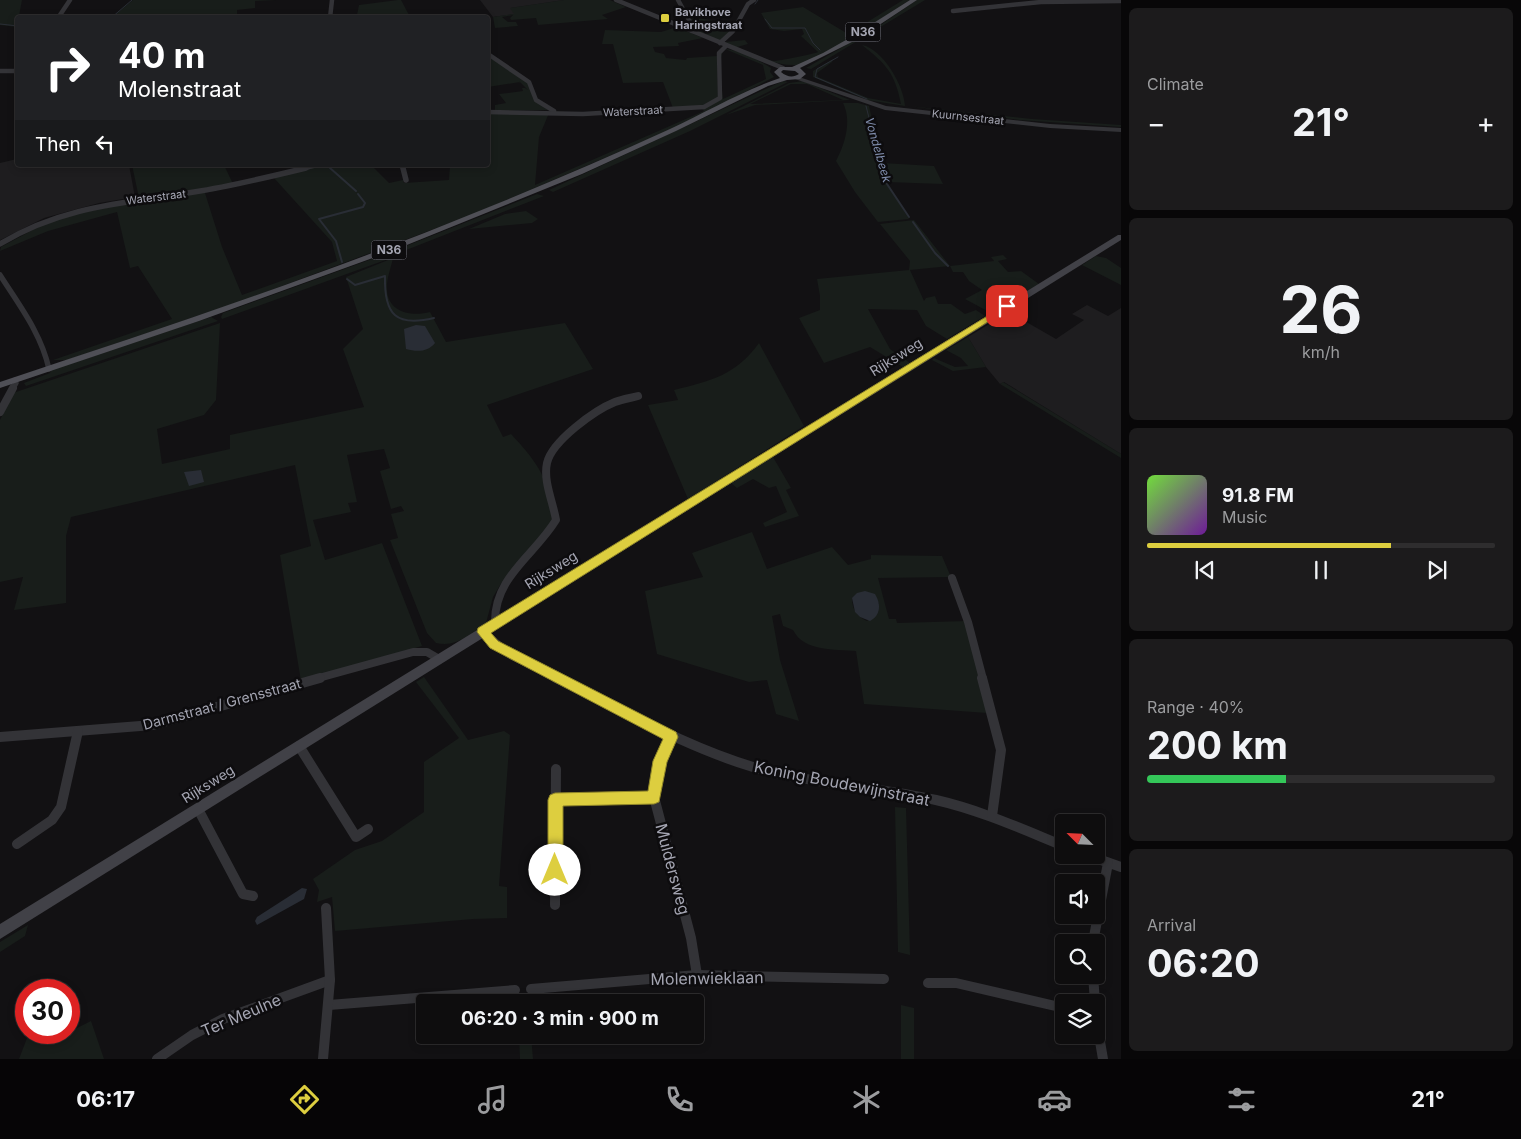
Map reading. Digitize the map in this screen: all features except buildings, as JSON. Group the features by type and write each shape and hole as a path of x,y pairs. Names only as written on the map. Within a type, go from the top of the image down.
{"main road":[{"name":"N36","path":"766,85 780,71 811,62 914,0"},
{"name":"N36","path":"0,385 285,288 466,220 624,153 766,85 800,75 811,62"},
{"name":"N36","path":"794,68 800,75"},
{"name":"N36","path":"780,71 787,78"},
{"name":"Rijksweg","path":"0,932 495,623 1121,237"}],"street":[{"path":"60,15 70,0"},
{"path":"330,15 332,0"},
{"path":"616,0 692,31 780,71"},
{"path":"678,0 693,27 692,31"},
{"path":"723,45 748,4 754,0"},
{"path":"953,10 1040,1 1121,1"},
{"name":"Waterstraat","path":"490,112 610,113 704,107 720,98 719,53 723,45"},
{"path":"490,55 529,82 536,100 556,112"},
{"path":"0,72 15,71"},
{"name":"Kuurnsestraat","path":"800,75 852,98 885,108 1042,125 1121,130"},
{"name":"Waterstraat","path":"0,244 30,226 66,213 113,203 230,186 309,167"},
{"path":"403,167 406,180"},
{"path":"0,275 36,331 45,350 49,369"},
{"path":"0,412 16,383 15,380"},
{"path":"495,623 494,614 502,589 515,570 540,544 556,520 546,476 547,462 551,452 559,442 604,409 614,403 638,396"},
{"path":"952,578 968,622 1001,750 992,816"},
{"name":"Koning Boudewijnstraat","path":"483,632 494,645 537,668 671,737 726,758 791,777 935,800 992,816 1055,842"},
{"name":"Darmstraat / Grensstraat","path":"0,737 153,725 413,652 427,652 439,659"},
{"path":"17,844 52,820 61,807 78,731"},
{"name":"Muldersweg","path":"671,737 660,761 654,797 691,938 697,975"},
{"path":"299,746 356,837 368,830"},
{"path":"555,905 556,769"},
{"path":"555,800 654,797"},
{"path":"198,809 243,894 253,896"},
{"path":"1105,863 1121,867"},
{"path":"1095,934 1108,864"},
{"path":"323,1059 330,980 326,908"},
{"name":"Molenwieklaan","path":"531,989 697,975 884,979"},
{"name":"Ter Meulne","path":"157,1059 192,1035 223,1019 330,980"},
{"path":"928,983 956,982 1055,1006"},
{"path":"328,1006 515,990"},
{"path":"1100,1044 1103,1059"}],"shaded area":[{"path":"0,0 22,0 19,15 15,15 15,27 0,25"},
{"path":"133,0 276,0 255,1 255,8 237,10 237,15 114,15"},
{"path":"401,0 409,15 357,15 359,5"},
{"path":"480,0 565,0 511,8 515,14 493,17"},
{"path":"564,0 610,0 626,7 602,15 608,19 538,25 536,18 511,20 510,18 513,15 502,17 508,22 516,22 518,26 495,28 493,17 514,14 510,8"},
{"path":"903,0 910,0 836,47 797,65 769,61 725,42 745,40 748,44 737,47 774,61 789,59 818,52 801,36 804,34 802,29 784,31 770,29 761,13 803,7 848,34"},
{"path":"917,0 925,0 811,69 806,68 876,28"},
{"path":"689,16 724,23 719,30 725,32 731,30 721,41 698,32"},
{"path":"677,27 703,38 678,43 679,46 653,47 655,52 664,54 666,58 686,60 687,58 717,56 718,98 704,105 673,108 663,82 623,83 613,44 602,44 605,30 661,32"},
{"path":"862,45 870,48 885,61 901,89 905,106 867,100 813,77 813,71 833,59 832,62 817,73 818,77 868,98 901,104 896,84 888,70"},
{"path":"725,49 720,63 720,53"},
{"path":"725,49 748,56 771,68 770,72 774,77 684,124 474,214 245,300 67,360 53,360 172,319 138,266 130,268 117,212 48,231 0,251 1,247 57,217 273,177 313,167 373,167 389,183 403,180 404,183 449,180 450,167 490,167 490,113 549,113 539,137 535,185 704,111 702,109 722,99 721,85 723,99 766,79 763,65","holes":["274,178 332,242 337,261 242,295 222,247 205,193"]},
{"path":"490,56 528,82 533,98 548,110 495,111 495,105 506,103 499,94 523,91 522,88 528,90 520,82 490,87"},
{"path":"783,81 788,82 690,131 553,192 549,190"},
{"path":"803,81 850,100 755,105 726,115 789,83","holes":["791,84 807,84 843,100 750,104"]},
{"path":"843,103 858,103 869,106 882,163 934,166 943,184 886,182 909,219 878,222 855,192 836,161 842,147 847,125 846,110"},
{"path":"908,106 1032,119 1121,125 1121,127 1020,120"},
{"path":"15,159 15,167 129,167 135,197 99,203 44,218 0,240 0,163"},
{"path":"132,167 225,167 233,184 139,198"},
{"path":"537,194 544,196 391,256 391,252"},
{"path":"526,211 538,219 532,223 469,229 505,214"},
{"path":"914,220 950,266 910,270 924,301 926,298 935,296 938,304 951,304 965,314 976,310 985,316 947,339 926,326 917,310 868,309 890,349 910,363 903,367 870,347 824,363 799,318 820,310 817,279 909,270 910,261 880,224"},
{"path":"383,255 391,258 222,319 221,317 223,313"},
{"path":"1003,255 1007,259 998,261 1008,272 1021,271 1039,284 991,313 965,299 982,290 969,281 963,272 953,272 950,266 994,261 991,257"},
{"path":"1096,256 1106,258 1121,268 1121,285 1082,265"},
{"path":"393,258 387,286 388,297 391,303 396,308 408,313 430,312 446,342 565,323 593,369 487,405 503,437 511,434 541,473 549,495 552,522 502,582 493,597 486,623 463,639 450,644 436,643 427,633 390,540 398,538 391,514 404,511 401,506 391,509 380,471 390,468 384,449 347,455 357,502 348,503 351,512 313,520 325,560 382,543 422,646 301,681 280,555 311,546 295,465 71,517 66,536 66,603 14,610 23,577 0,582 0,420 13,393 220,323 216,400 204,415 157,429 162,464 230,449 230,435 364,407 343,349 363,329 346,277"},
{"path":"1087,305 1108,316 1121,308 1121,454 1004,382 1000,384 986,367 968,337 1009,312 1056,339 1084,320 1072,314"},
{"path":"211,317 218,321 26,386 24,383 50,373 51,370"},
{"path":"416,325 425,326 435,343 426,350 414,351 406,349 404,329"},
{"path":"968,337 986,367 953,371 932,360 934,358 955,367 968,366 961,358 946,350"},
{"path":"759,343 804,426 688,499 648,405 678,400 674,390 711,380 732,370"},
{"path":"1003,382 1121,454 1121,458 1000,384"},
{"path":"773,457 791,488 786,490 799,516 765,527 763,523 787,512 776,486 769,488 753,479 737,488 731,483"},
{"path":"201,470 204,482 189,486 184,472"},
{"path":"752,532 767,569 832,547 848,565 871,559 871,555 942,556 951,577 878,578 889,619 896,619 897,623 967,621 987,713 864,704 856,651 812,646 798,637 793,630 783,626 780,614 772,616 780,660 799,721 776,714 767,680 749,682 657,654 645,591 703,577 692,553","holes":["852,598 879,603 878,612 867,621 856,612"]},
{"path":"865,591 875,594 879,605 876,616 870,621 860,617 855,612 852,598 857,593"},
{"path":"424,677 468,740 504,731 510,735 499,886 507,887 507,918 473,919 335,931 332,897 317,902 319,890 313,879 355,850 382,841 424,812 424,762 459,738 416,682"},
{"path":"895,807 906,808 910,955 898,952"},
{"path":"302,888 307,889 304,899 257,925 255,921 257,917"},
{"path":"28,925 25,936 0,952 0,942"},
{"path":"901,1005 914,1008 914,1059 901,1059"},
{"path":"91,1021 104,1059 19,1059 25,1044 80,1044 80,1026"},
{"path":"519,1044 532,1044 533,1059 520,1059"}],"waterway":[{"path":"114,15 132,0"},
{"name":"Vondelbeek","path":"755,4 758,0"},
{"name":"Vondelbeek","path":"765,19 772,28 805,28 813,43 820,50"},
{"path":"0,24 15,26"},
{"name":"Vondelbeek","path":"838,57 817,69 815,77 867,99"},
{"name":"Vondelbeek","path":"866,106 882,169"},
{"path":"330,168 356,191"},
{"name":"Vondelbeek","path":"882,168 885,181 909,217"},
{"path":"342,262 336,241 319,219 363,207 365,203 358,194"},
{"name":"Vondelbeek","path":"913,222 935,253 948,266"},
{"path":"347,279 355,285 385,276 387,300 390,309 395,315 410,321 434,318"}],"place":[{"name":"Bavikhove Haringstraat","path":"665,18"}],"route":[{"path":"555,870 555,800 654,797 655,781 660,761 671,737 494,645 483,632 1007,306"}]}
